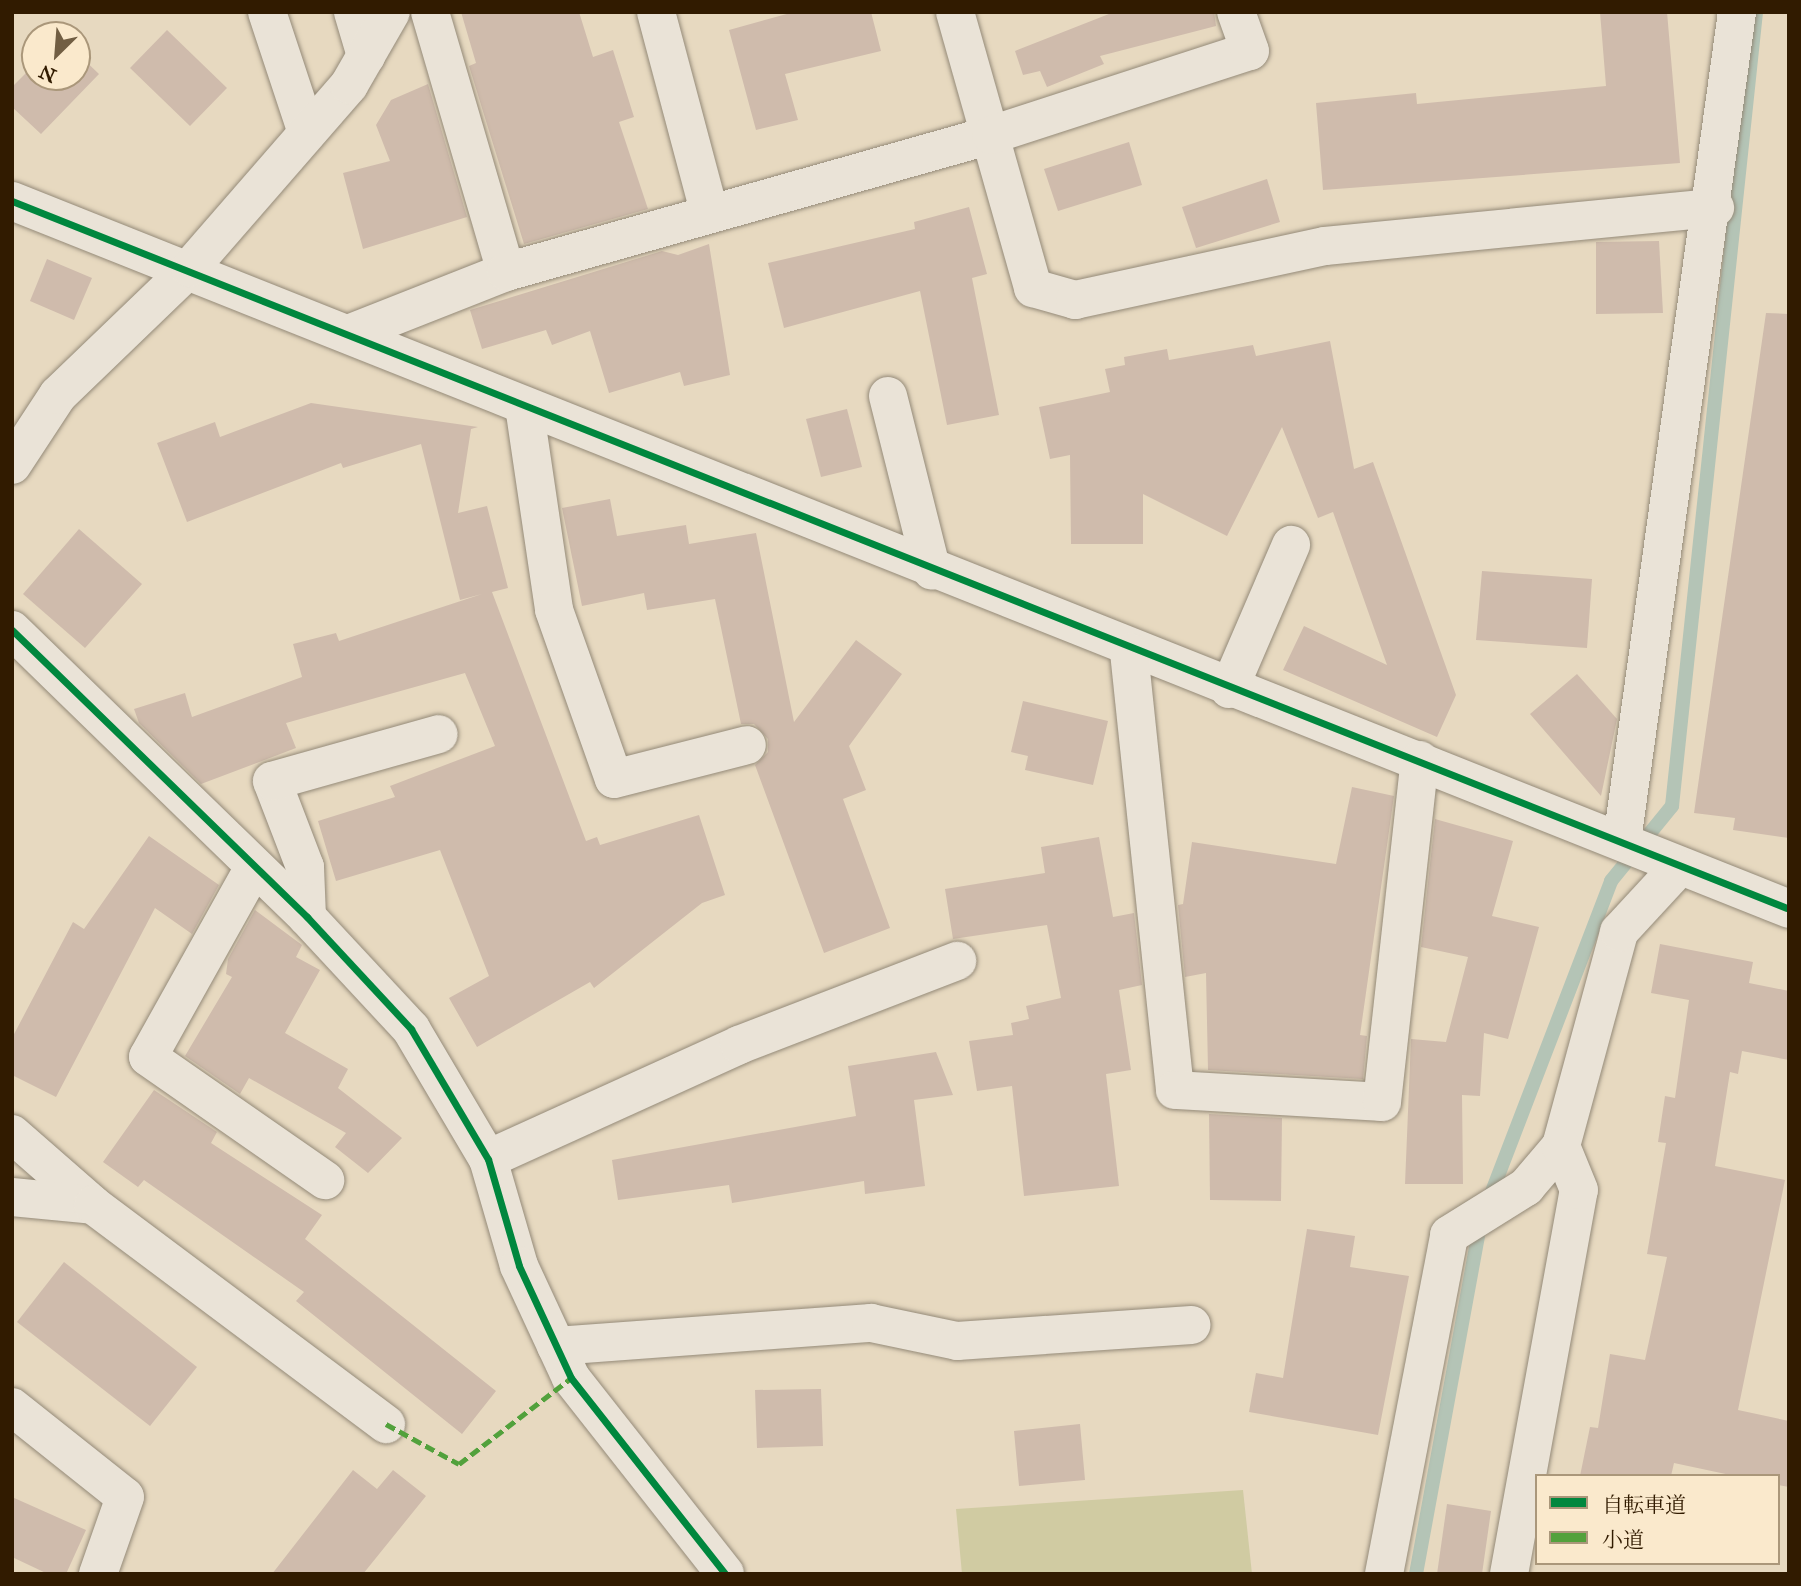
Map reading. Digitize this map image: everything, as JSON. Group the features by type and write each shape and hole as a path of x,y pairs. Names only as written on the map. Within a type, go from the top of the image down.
{"street":[{"path":"267,12 307,132"},
{"path":"353,12 366,56"},
{"path":"12,465 58,395 190,268 307,132 366,56 391,12"},
{"path":"430,12 506,272"},
{"path":"656,12 709,211"},
{"path":"955,12 1033,288 1074,300 1325,246 1715,208"},
{"path":"351,333 506,272 709,211 991,135 1250,51 1236,12"},
{"path":"1622,841 1715,208 1737,12"},
{"path":"12,201 190,268 351,333 1129,652 1420,760 1622,841 1678,868 1789,909"},
{"path":"888,396 932,571"},
{"path":"524,406 554,610 614,779 747,745"},
{"path":"1229,689 1291,545"},
{"path":"12,630 253,869 307,917 411,1029 488,1159 519,1266 571,1378 725,1574"},
{"path":"1129,652 1175,1090 1382,1101 1420,760"},
{"path":"307,917 305,867 272,781 439,734"},
{"path":"1384,1574 1449,1235 1526,1187 1561,1146 1619,932 1678,868"},
{"path":"253,869 148,1057 326,1180"},
{"path":"488,1159 739,1045 957,961"},
{"path":"12,1134 93,1205 386,1424"},
{"path":"1509,1574 1579,1190 1561,1146"},
{"path":"12,1197 93,1205"},
{"path":"556,1346 871,1324 957,1341 1191,1325"},
{"path":"12,1406 125,1497 98,1574"}],"shaded area":[{"path":"1243,1490 1252,1574 962,1574 956,1509"}],"building":[{"path":"461,12 579,12 593,57 613,50 634,117 619,122 648,209 524,244 469,66 476,63"},
{"path":"794,12 871,12 881,51 785,74 798,120 756,130 729,30"},
{"path":"1114,12 1214,12 1216,26 1100,56 1104,64 1047,87 1040,71 1023,75 1015,51"},
{"path":"1600,12 1667,12 1680,163 1323,190 1316,103 1416,93 1417,104 1606,86"},
{"path":"167,30 227,88 190,126 130,68"},
{"path":"91,66 99,74 91,82"},
{"path":"21,78 21,91 83,91 41,134 12,107 12,87"},
{"path":"428,84 467,217 363,249 343,173 390,161 376,125 391,100"},
{"path":"1129,142 1142,185 1058,211 1044,169"},
{"path":"1267,179 1280,222 1196,248 1182,207"},
{"path":"969,207 987,274 972,278 999,415 947,425 920,291 784,328 768,263 915,229 914,222"},
{"path":"1659,241 1663,313 1596,314 1596,242"},
{"path":"709,244 730,375 684,386 680,372 609,393 590,331 552,345 546,330 482,349 470,310 662,251 678,255"},
{"path":"47,259 92,278 74,320 30,301"},
{"path":"1766,313 1789,314 1789,838 1733,830 1735,818 1694,813"},
{"path":"1330,341 1354,469 1373,462 1456,695 1437,737 1283,670 1304,626 1387,665 1333,512 1318,518 1282,427 1227,536 1143,494 1143,544 1071,544 1070,455 1050,459 1039,407 1110,392 1105,369 1125,365 1124,357 1167,349 1169,360 1253,345 1256,356"},
{"path":"311,403 478,427 471,429 458,513 487,506 508,588 492,592 586,841 597,837 600,845 699,815 725,895 702,903 594,988 590,982 477,1047 449,998 489,976 440,850 336,881 318,821 395,797 390,786 495,746 465,673 286,723 296,748 201,784 139,723 134,709 185,693 192,717 302,677 293,644 336,633 339,641 482,594 460,600 421,444 343,468 341,463 187,522 157,443 215,422 220,437"},
{"path":"847,409 862,467 821,477 806,419"},
{"path":"610,499 617,536 686,525 689,544 756,533 794,722 856,640 902,674 849,746 866,790 843,799 890,928 824,953 755,765 768,752 768,739 754,724 741,724 715,599 647,610 644,593 582,606 562,508"},
{"path":"79,529 142,584 85,648 23,594"},
{"path":"1482,571 1592,579 1587,648 1476,640"},
{"path":"1577,674 1617,719 1601,796 1530,714"},
{"path":"1023,701 1108,721 1093,785 1025,770 1028,756 1011,752"},
{"path":"1352,787 1394,796 1360,1035 1367,1036 1363,1079 1208,1070 1206,973 1185,977 1178,905 1183,904 1192,842 1336,864"},
{"path":"1435,819 1513,841 1492,916 1539,927 1508,1039 1484,1033 1480,1096 1462,1095 1463,1184 1405,1184 1411,1039 1446,1042 1468,957 1421,947"},
{"path":"149,836 219,885 192,934 155,908 56,1097 12,1075 12,1038 73,922 84,929"},
{"path":"1099,837 1113,917 1134,913 1142,985 1119,990 1131,1070 1106,1074 1119,1186 1024,1196 1012,1086 977,1091 969,1041 1013,1035 1011,1023 1029,1019 1026,1006 1061,998 1047,925 953,939 945,889 1045,873 1041,847"},
{"path":"255,910 302,945 296,957 320,970 285,1033 348,1069 338,1088 402,1138 368,1173 335,1147 346,1133 249,1078 240,1094 185,1056 232,977 226,974 228,959"},
{"path":"1660,944 1753,962 1749,983 1789,991 1789,1060 1742,1051 1738,1074 1730,1072 1715,1166 1785,1180 1738,1410 1789,1421 1789,1487 1780,1485 1780,1474 1726,1474 1674,1463 1671,1474 1580,1474 1590,1427 1598,1428 1610,1354 1645,1360 1667,1257 1647,1254 1666,1143 1658,1142 1665,1096 1675,1098 1689,1000 1651,993"},
{"path":"936,1052 953,1095 914,1100 925,1186 865,1194 864,1181 732,1203 729,1185 618,1200 612,1160 856,1116 848,1066"},
{"path":"154,1090 217,1132 211,1143 322,1215 305,1239 496,1391 462,1434 296,1301 304,1292 144,1180 138,1187 103,1162"},
{"path":"1209,1114 1282,1118 1281,1201 1210,1200"},
{"path":"1307,1229 1355,1236 1350,1267 1409,1276 1378,1435 1249,1412 1256,1373 1283,1378"},
{"path":"64,1262 197,1367 150,1426 17,1322"},
{"path":"821,1389 823,1446 757,1448 755,1390"},
{"path":"1080,1424 1085,1480 1019,1486 1014,1431"},
{"path":"353,1470 377,1489 393,1470 426,1496 363,1574 272,1574"},
{"path":"12,1497 86,1530 66,1574 48,1574 12,1557"},
{"path":"1447,1504 1491,1511 1482,1574 1437,1574"}],"waterway":[{"path":"1488,1202 1611,881 1672,806 1756,12"},
{"path":"1416,1574 1480,1224"}],"marked path":[{"path":"386,1424 459,1464 571,1378"}],"cycle path":[{"path":"12,201 1789,909"},
{"path":"12,630 307,917 411,1029 488,1159 519,1266 571,1378 725,1574"}]}
